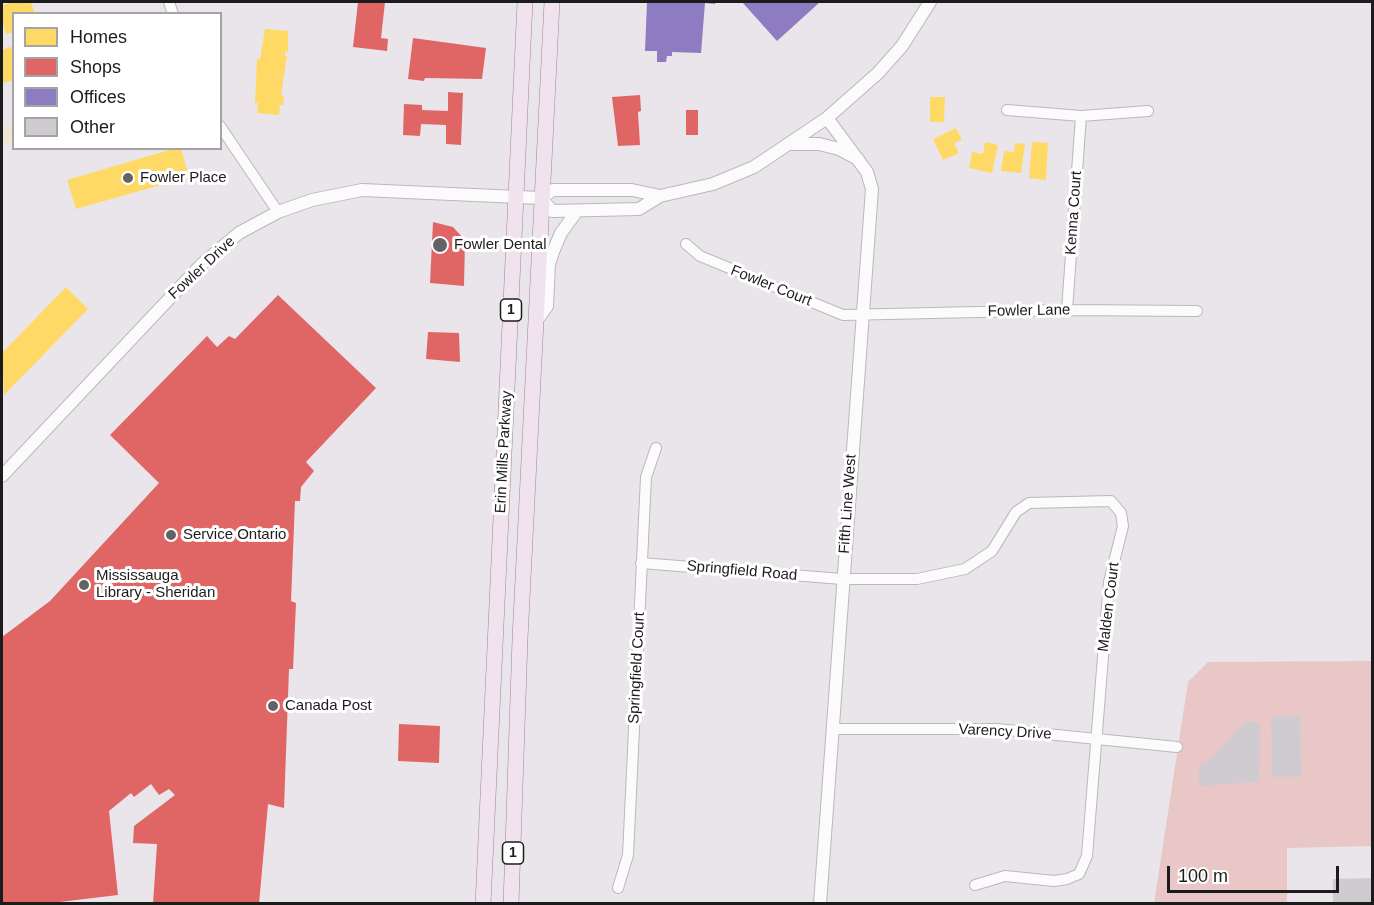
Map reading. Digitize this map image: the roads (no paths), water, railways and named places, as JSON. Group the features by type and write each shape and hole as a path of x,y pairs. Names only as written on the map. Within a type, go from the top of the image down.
{"main road":[{"name":"Erin Mills Parkway","path":"483,903 525,2"},
{"name":"Erin Mills Parkway","path":"511,903 520,646 552,2"}],"street":[{"path":"660,196 632,190 553,190 541,198 552,211 639,209 660,196 713,184 754,167 827,118 878,73 902,46 930,2"},
{"path":"1007,110 1082,116 1148,111"},
{"name":"Kenna Court","path":"1068,310 1082,116"},
{"name":"Fifth Line West","path":"820,903 861,315 872,189 867,172 859,159 827,118"},
{"path":"222,129 278,212"},
{"path":"787,144 815,144 839,148 859,159"},
{"name":"Fowler Drive","path":"2,476 202,264 239,233 278,212 312,200 362,190 541,198"},
{"path":"537,320 547,306 549,264 553,252 561,233 578,211"},
{"name":"Fowler Court","path":"686,244 700,256 843,315 861,315"},
{"name":"Fowler Lane","path":"861,315 1068,310 1197,311"},
{"name":"Springfield Court","path":"618,888 628,855 646,477 656,448"},
{"name":"Malden Court","path":"842,579 917,579 964,569 992,551 1016,512 1029,503 1111,501 1121,513 1124,526 1109,582 1087,856 1079,874 1054,881 1005,876 975,885"},
{"name":"Springfield Road","path":"641,562 842,579"},
{"name":"Varency Drive","path":"833,729 997,729 1177,747"}],"place":[{"name":"Fowler Place","path":"128,178"},
{"name":"Fowler Dental","path":"440,245"},
{"name":"Service Ontario","path":"171,535"},
{"name":"Mississauga Library - Sheridan","path":"84,585"},
{"name":"Canada Post","path":"273,706"}]}
